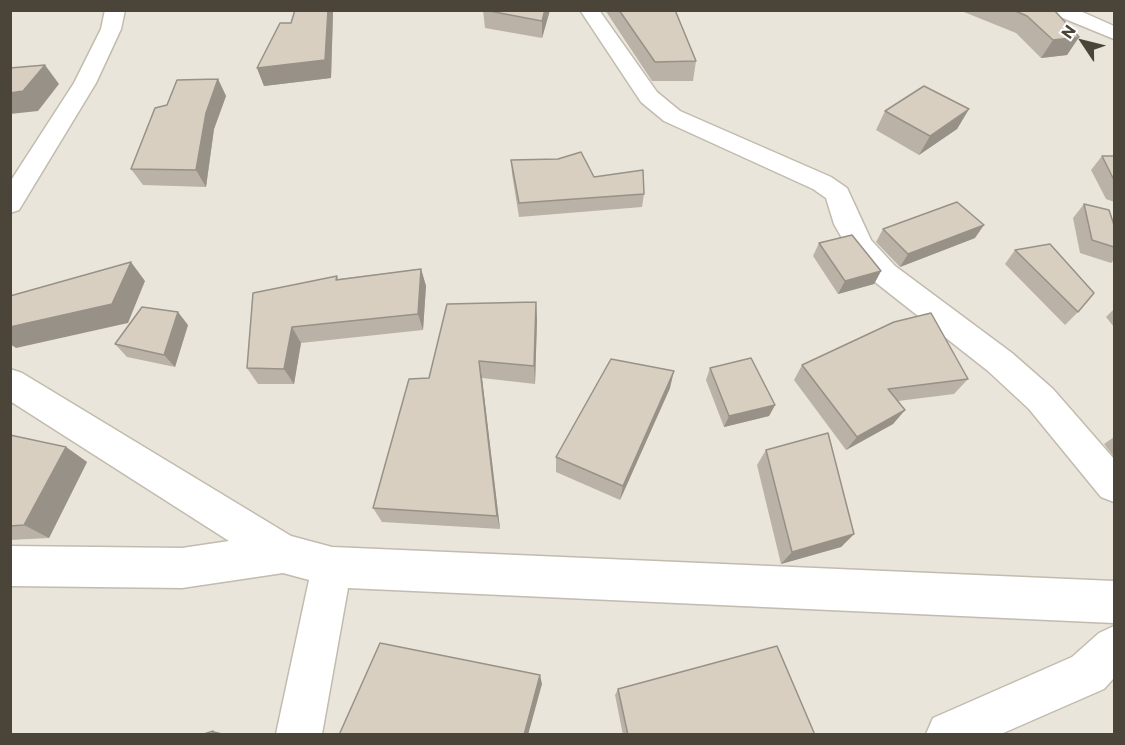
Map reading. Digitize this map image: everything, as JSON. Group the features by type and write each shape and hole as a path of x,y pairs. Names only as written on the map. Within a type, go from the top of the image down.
{"street":[{"path":"10,204 85,83 111,29 116,10"},
{"path":"589,10 649,97 672,116 701,131 822,183 838,194 848,224 861,248 885,274 1000,362 1041,399 1114,485"},
{"path":"1060,10 1114,33"},
{"path":"10,382 283,553 332,567 1114,602"},
{"path":"10,566 182,568 283,553"},
{"path":"299,735 332,567"},
{"path":"948,735 1088,673 1114,648"}],"shaded area":[{"path":"11,11 1114,11 1114,734 11,734"}],"building":[{"path":"295,10 328,10 325,60 257,68 280,23 291,23"},
{"path":"484,10 545,10 542,21"},
{"path":"619,10 675,10 696,61 655,62"},
{"path":"1013,10 1054,10 1079,37 1053,40 1027,16"},
{"path":"45,65 23,91 10,93 10,68"},
{"path":"218,79 206,113 196,170 131,169 155,108 167,105 177,80"},
{"path":"924,86 969,109 930,136 885,111"},
{"path":"581,152 594,177 643,170 644,194 519,203 511,160 558,159"},
{"path":"1102,156 1114,156 1114,180"},
{"path":"957,202 984,225 908,254 883,229"},
{"path":"1084,204 1109,210 1114,225 1114,247 1092,240"},
{"path":"852,235 881,271 845,281 819,243"},
{"path":"1050,244 1094,293 1078,312 1015,250"},
{"path":"131,262 112,304 10,327 10,296"},
{"path":"421,269 418,314 292,327 284,369 247,368 253,293 337,276 336,280"},
{"path":"536,302 534,366 479,361 497,516 373,508 409,379 429,378 447,304"},
{"path":"142,307 178,312 164,355 115,344"},
{"path":"931,313 968,379 888,389 905,410 857,437 802,365 894,322"},
{"path":"751,358 775,405 729,416 710,368"},
{"path":"611,359 674,371 623,486 556,457"},
{"path":"828,433 854,534 792,552 766,450"},
{"path":"10,435 66,447 24,525 10,526"},
{"path":"380,643 540,675 524,735 339,735"},
{"path":"777,646 815,735 628,735 618,689"}]}
